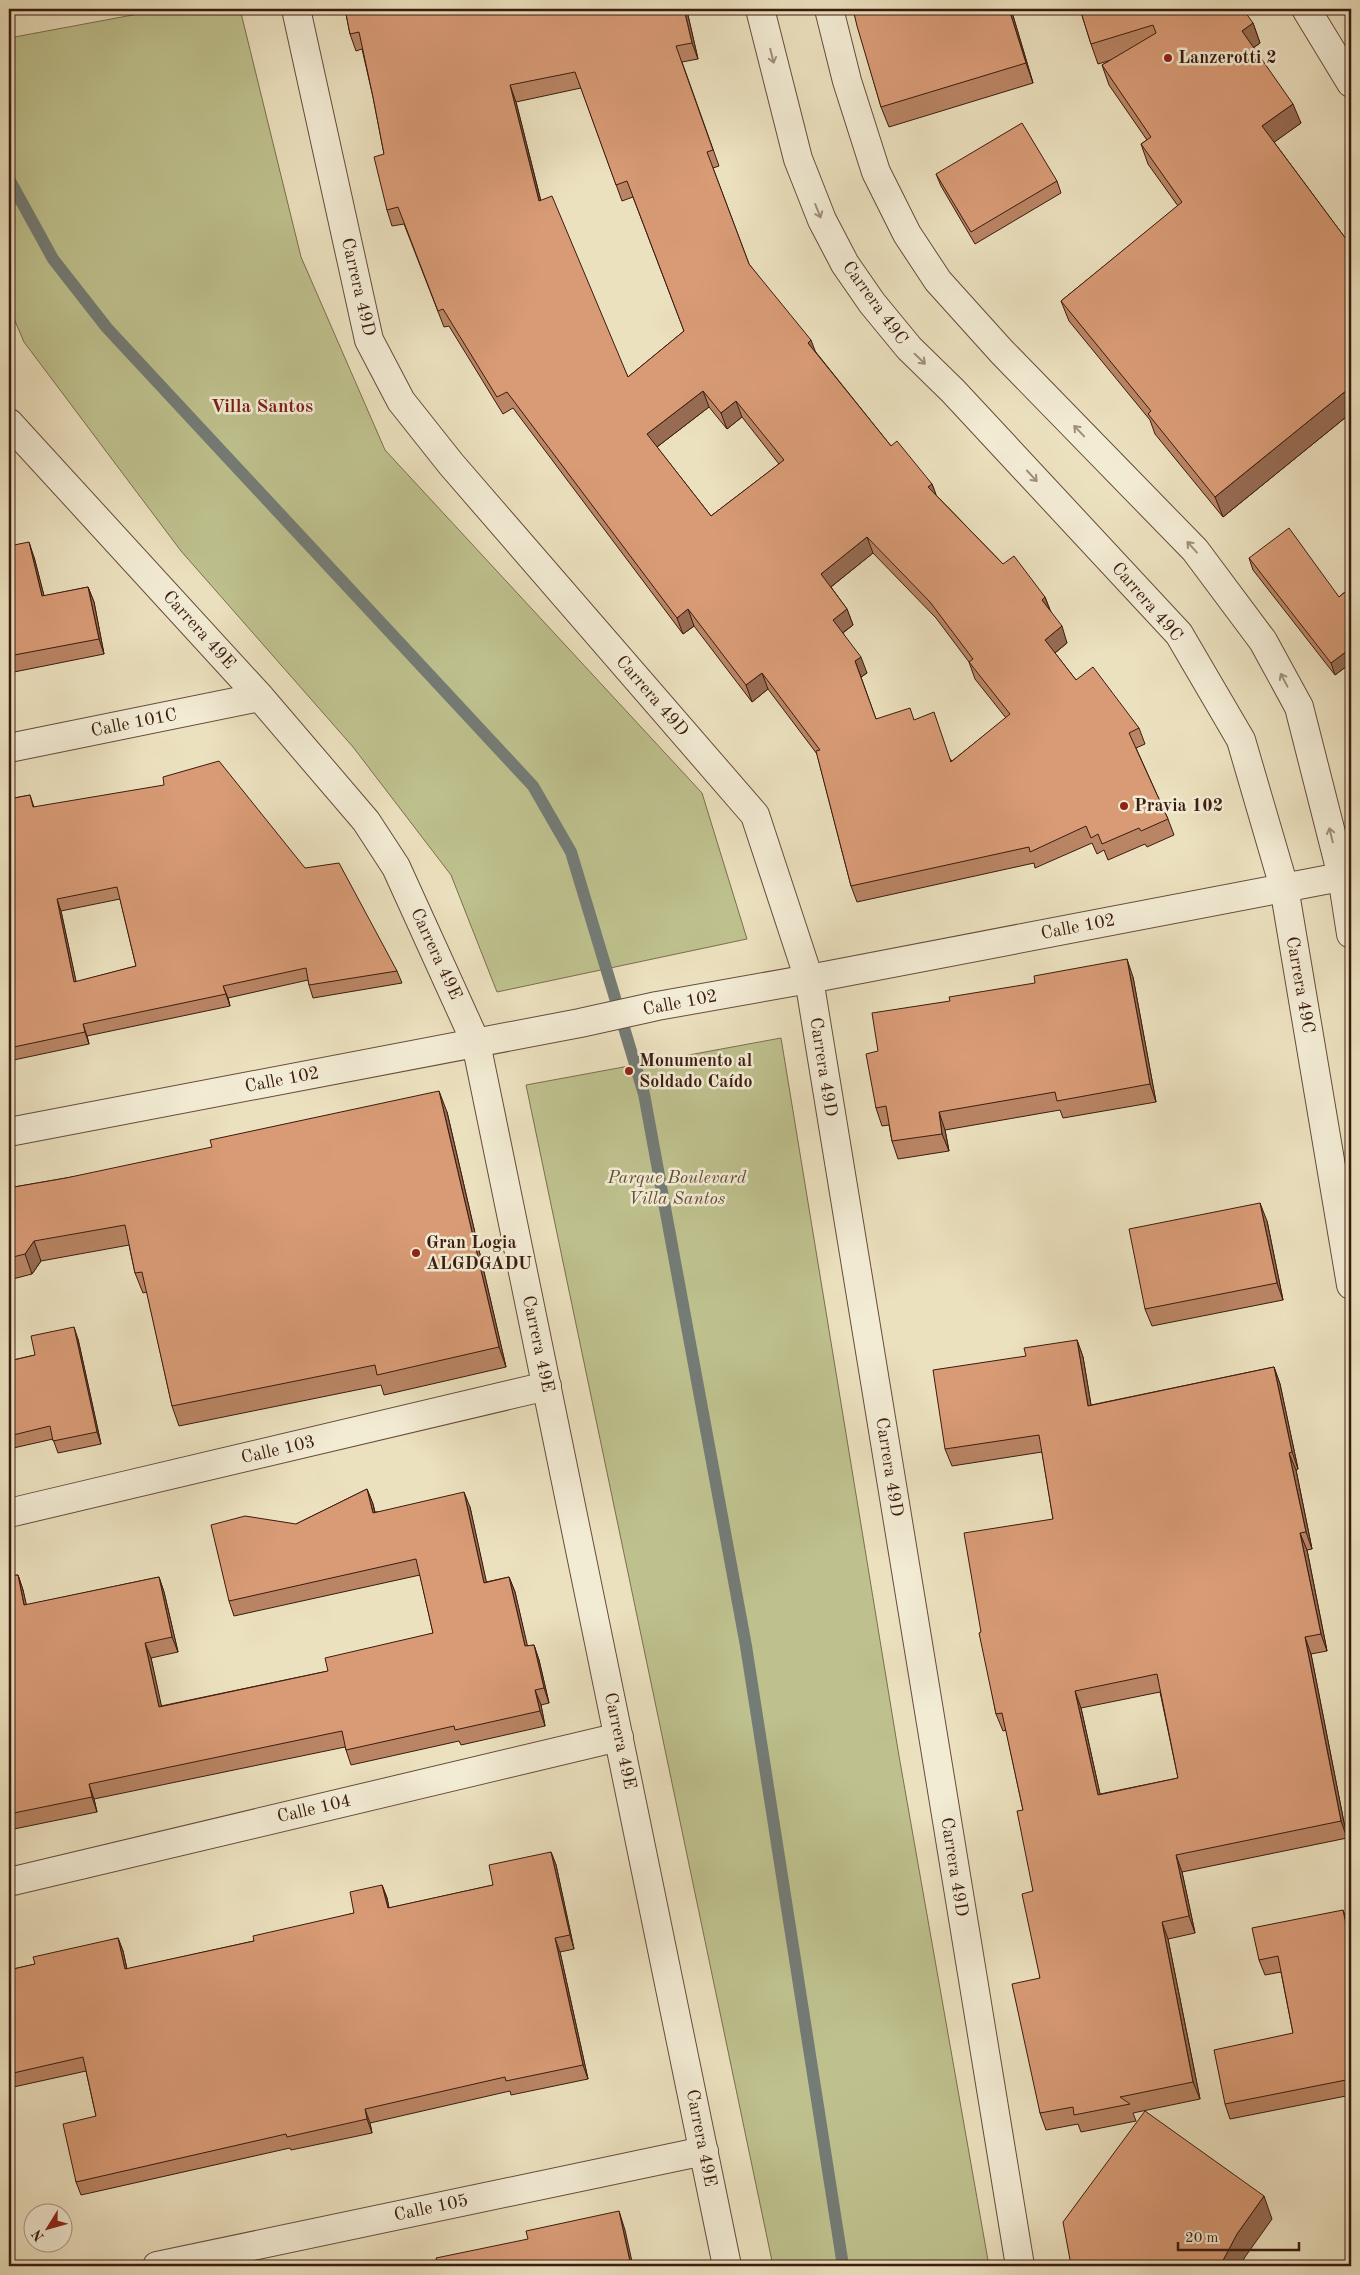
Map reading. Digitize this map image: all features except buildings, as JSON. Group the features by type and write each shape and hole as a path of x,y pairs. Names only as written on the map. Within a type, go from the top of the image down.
{"street":[{"name":"Carrera 49D","path":"296,9 369,340 401,401 451,464 755,815 809,979 1020,2266"},
{"name":"Carrera 49C","path":"760,9 798,159 822,220 846,264 872,303 909,348 953,391 1179,634 1241,740 1284,887 1351,1285"},
{"path":"829,9 847,81 876,172 907,234 938,281 1002,352 1195,550 1263,640 1299,707 1346,875 1351,934"},
{"path":"1306,9 1351,83"},
{"name":"Carrera 49E","path":"9,423 260,697 366,821 396,867 476,1043 727,2266"},
{"name":"Calle 101C","path":"9,748 260,697"},
{"name":"Calle 102","path":"9,1132 1346,875"},
{"name":"Calle 103","path":"9,1513 547,1386"},
{"name":"Calle 104","path":"9,1882 619,1737"},
{"name":"Calle 105","path":"157,2266 704,2151"}],"green space":[{"path":"165,9 240,9 301,257 385,450 702,793 747,939 497,992 451,875 353,747 181,551 24,342 9,307 9,38"},
{"name":"Parque Boulevard Villa Santos","path":"781,1038 899,1756 989,2266 773,2266 526,1085"}],"waterway":[{"path":"9,179 53,259 107,328 533,786 571,852 644,1094 746,1646 843,2266"}],"place":[{"name":"Lanzerotti 2","path":"1168,58"},
{"name":"Pravia 102","path":"1124,806"},
{"name":"Monumento al Soldado Caído","path":"629,1071"},
{"name":"Gran Logia ALGDGADU","path":"416,1253"}],"district":[{"name":"Villa Santos","path":"262,407"}]}
